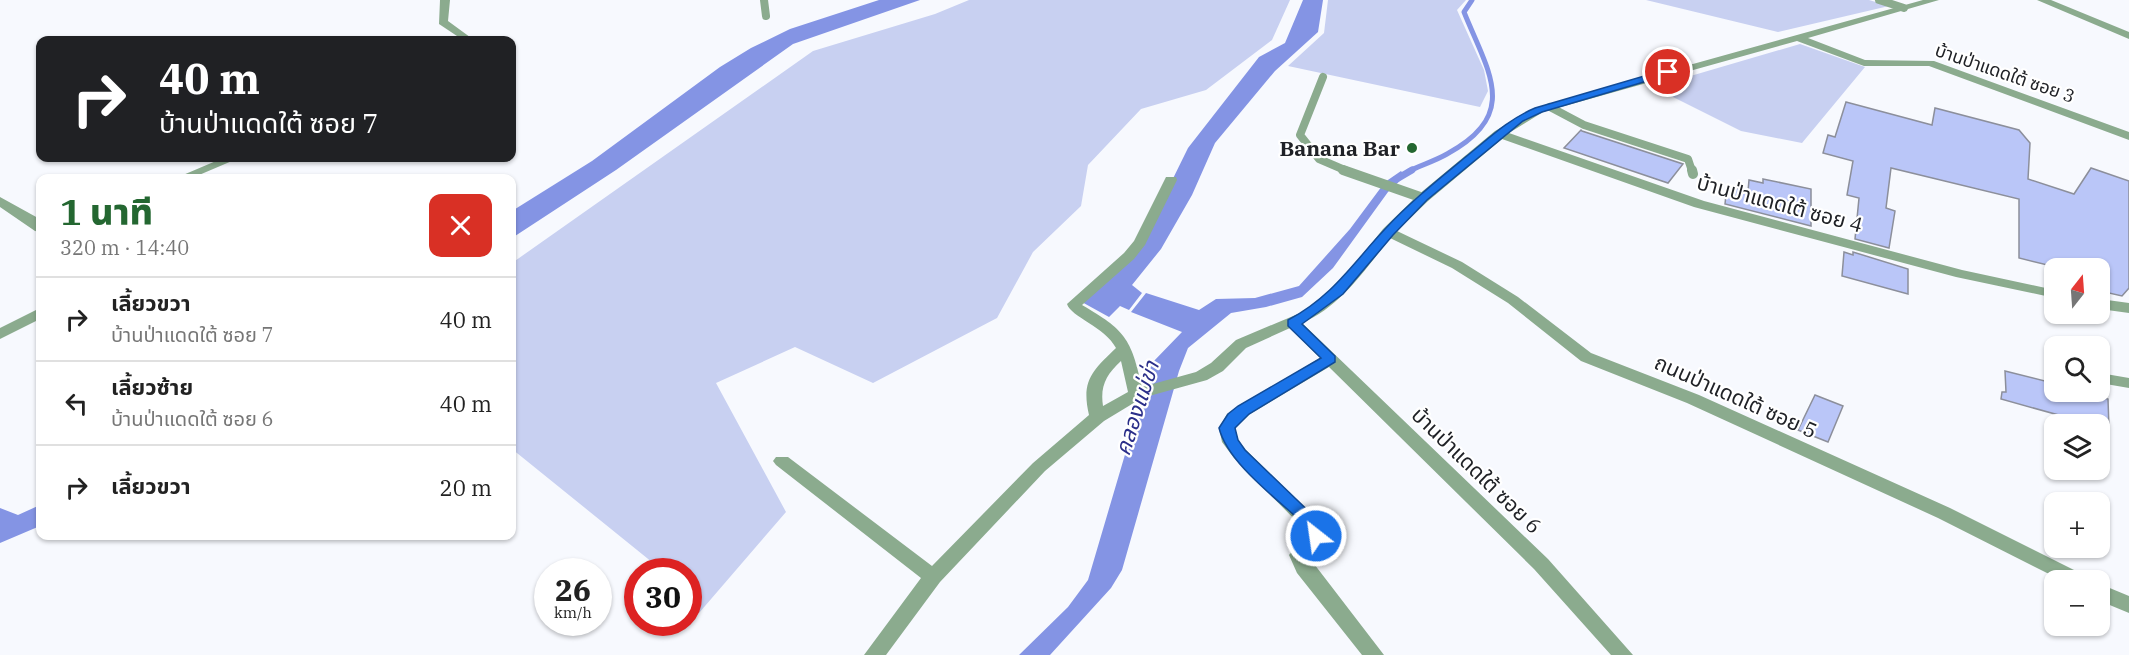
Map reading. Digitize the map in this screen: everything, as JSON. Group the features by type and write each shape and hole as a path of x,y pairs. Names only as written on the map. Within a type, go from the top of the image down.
{"street":[{"path":"445,0 443,22 463,36"},
{"path":"874,655 933,577 1039,467 1098,417 1140,393 1201,376 1218,366 1241,345 1310,314 1338,291 1388,232 1423,198 1499,134 1528,114 1934,0"},
{"path":"2042,0 2129,36"},
{"name":"บ้านป่าแดดใต้ ซอย 3","path":"1798,38 1864,63 1930,63 2129,136"},
{"name":"บ้านป่าแดดใต้ ซอย 4","path":"1499,134 1699,204 1960,274 2044,292"},
{"path":"192,174 222,162"},
{"path":"1140,393 1125,348 1104,322 1075,308 1074,304 1129,256 1140,242 1171,180"},
{"path":"0,201 36,224"},
{"name":"ถนนป่าแดดใต้ ซอย 5","path":"1388,232 1458,265 1513,300 1586,357 1693,399 1944,513 2057,570"},
{"path":"2110,305 2129,308"},
{"path":"0,334 36,315"},
{"name":"บ้านป่าแดดใต้ ซอย 6","path":"1293,323 1541,564 1623,655"},
{"path":"1098,417 1093,399 1098,374 1125,348"},
{"path":"1330,359 1244,410 1233,418 1227,428 1230,441 1240,454 1317,530 1316,536 1298,555 1304,568 1374,655"},
{"path":"2110,380 2129,383"},
{"path":"782,461 933,577"},
{"path":"2110,596 2129,605"}],"lane":[{"path":"764,0 766,16"},
{"path":"1879,0 1904,8"},
{"path":"1323,77 1300,135 1319,159 1375,182 1423,198"},
{"path":"1550,107 1584,125 1688,159 1693,174"}],"shaded area":[{"path":"969,0 1290,0 1272,40 1206,90 1141,109 1088,165 1081,206 1033,252 997,318 873,383 795,347 716,383 786,512 702,610 702,558 647,558 516,452 516,260 813,51 935,14"},
{"path":"1328,0 1466,0 1457,10 1484,70 1488,91 1480,107 1288,66 1324,33"},
{"path":"1646,0 1869,0 1889,6 1778,32"},
{"path":"1800,44 1865,67 1802,143 1741,131 1653,87"}],"water":[{"path":"879,0 920,0 793,44 616,170 516,235 516,208 592,161 720,67 751,48 790,29"},
{"path":"1303,0 1323,0 1318,32 1275,71 1215,143 1192,195 1161,249 1132,285 1142,293 1129,310 1120,306 1109,317 1080,301 1112,276 1158,209 1188,148 1259,57 1285,43"},
{"path":"1401,171 1405,176 1388,192 1333,268 1302,297 1266,307 1231,313 1188,348 1179,371 1122,570 1111,588 1050,655 1019,655 1068,607 1088,580 1152,363 1182,332 1131,312 1146,293 1199,310 1216,299 1255,298 1299,286 1350,229 1385,182"},
{"path":"36,507 36,528 0,543 0,508 18,515"}],"building":[{"path":"1846,102 1932,125 1935,108 2019,130 2030,143 2028,179 2074,194 2091,168 2129,181 2129,288 2122,296 2110,293 2110,258 2044,258 2044,264 2019,258 2019,199 1891,168 1886,208 1895,211 1889,248 1855,239 1859,198 1847,195 1853,161 1823,153 1828,135 1835,137"},
{"path":"1581,130 1683,164 1668,183 1564,148"},
{"path":"1763,179 1811,189 1811,226 1725,204 1727,186 1748,191 1749,180 1763,183"},
{"path":"1844,252 1853,255 1853,252 1908,269 1908,294 1842,276"},
{"path":"2005,371 2044,381 2044,402 2108,402 2108,414 2055,414 2001,399 2002,392 2006,392"},
{"path":"1815,395 1843,406 1828,442 1798,430"}],"waterway":[{"path":"1409,171 1442,156 1470,139 1484,123 1491,107 1492,90 1489,73 1464,12 1472,0"},
{"path":"1395,180 1412,170"}],"place":[{"name":"Banana Bar","path":"1412,148"}],"route":[{"path":"1316,536 1317,530 1312,522 1240,454 1230,441 1227,428 1233,418 1244,410 1330,359 1293,323 1325,303 1349,281 1388,232 1423,198 1519,119 1539,110 1668,72"}],"water label":[{"name":"คลองแม่ข่า","path":"1136,408"}]}
